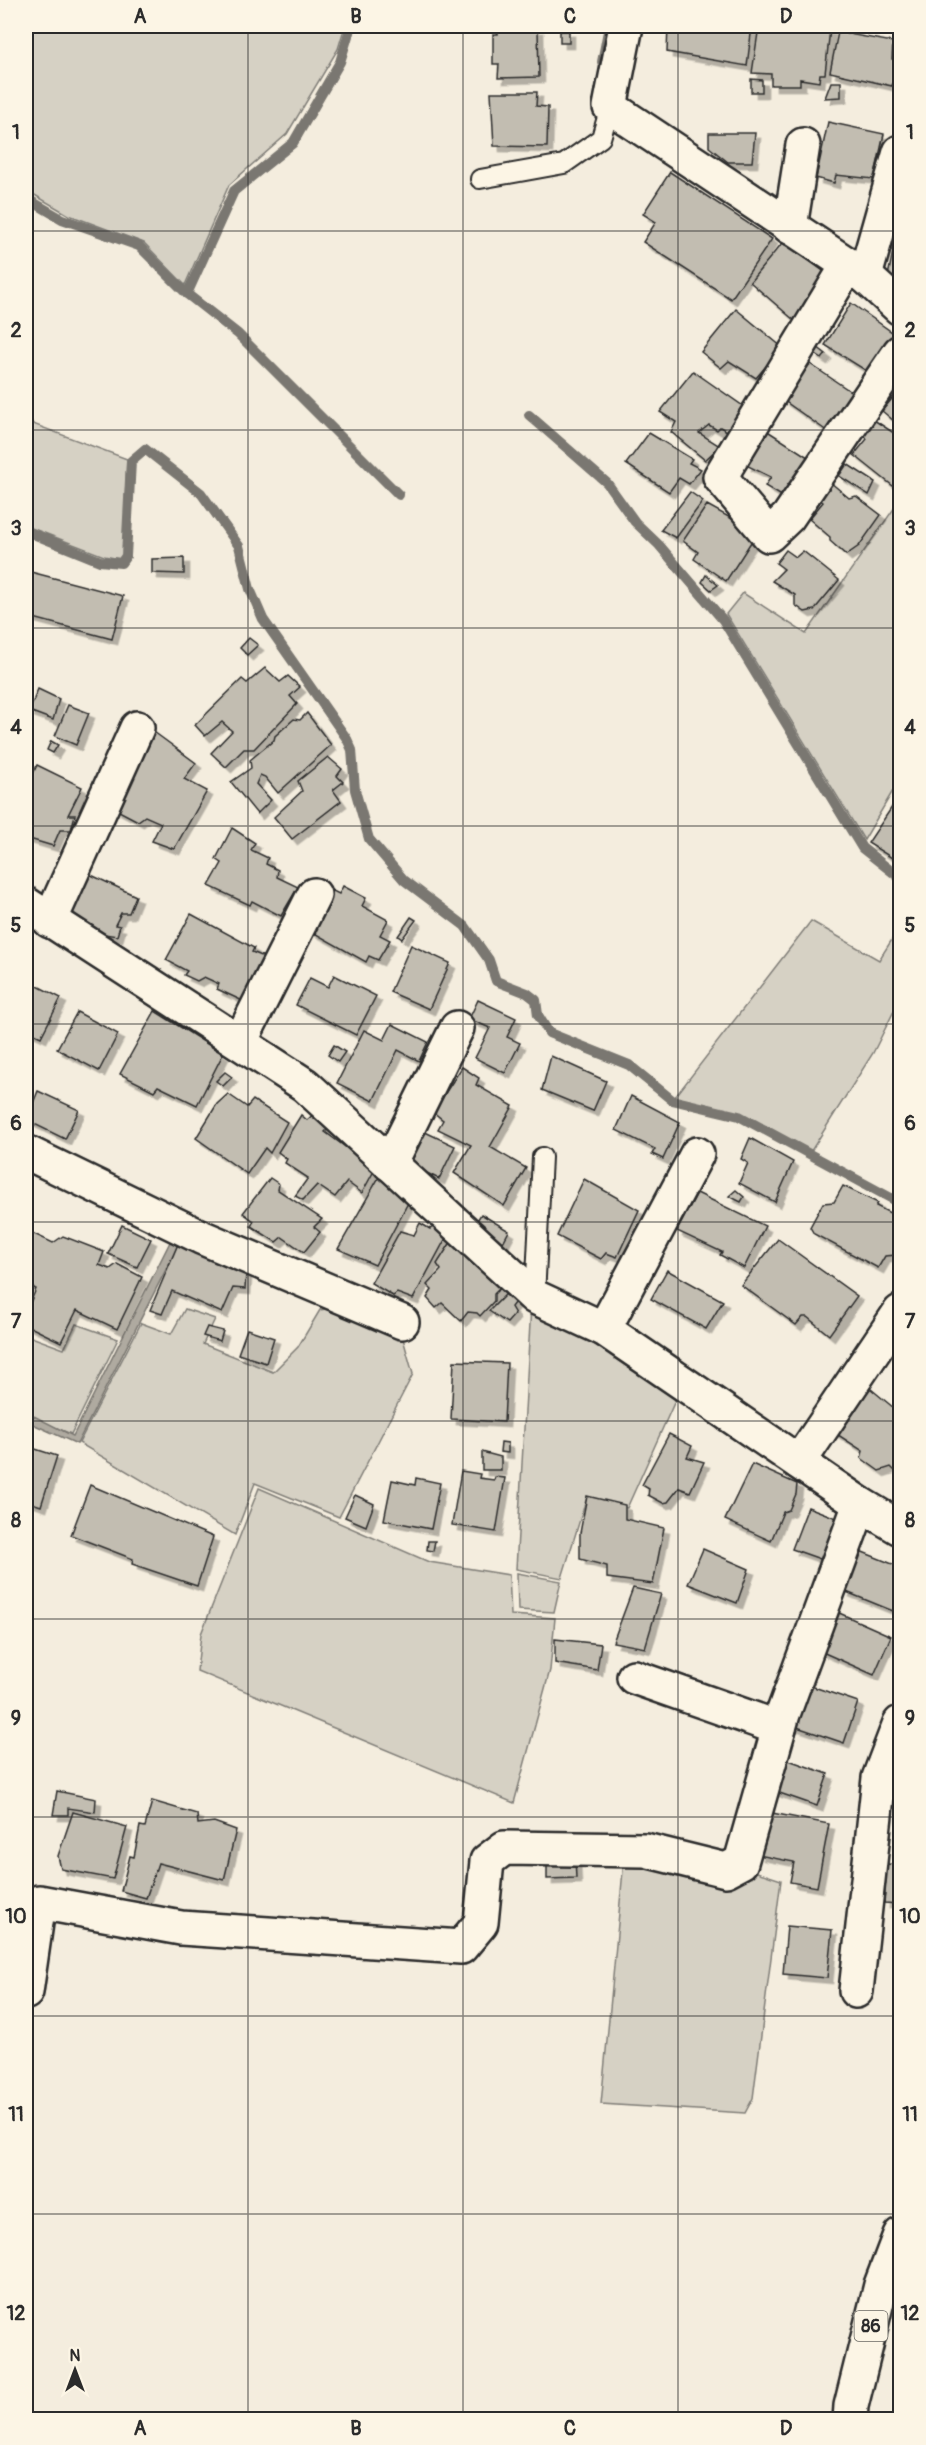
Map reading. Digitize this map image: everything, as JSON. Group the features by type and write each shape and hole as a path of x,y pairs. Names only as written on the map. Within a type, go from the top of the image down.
{"street":[{"path":"626,26 610,107 857,271 900,308"},
{"path":"790,227 803,145"},
{"path":"900,152 857,271 720,477 769,535 788,517 900,352"},
{"path":"137,728 38,913 305,1085 535,1297 604,1329 860,1504 900,1528"},
{"path":"240,1042 314,895"},
{"path":"390,1164 457,1028"},
{"path":"26,1152 201,1237 402,1322"},
{"path":"604,1329 697,1154"},
{"path":"799,1462 900,1312"},
{"path":"26,1992 39,1902 181,1928 461,1947 481,1923 488,1861 504,1848 645,1850 726,1870 741,1862 779,1728 860,1504"},
{"path":"633,1677 779,1728"},
{"path":"856,1991 879,1778 900,1723"},
{"name":"86","path":"850,2420 851,2406 881,2285 900,2235"}],"lane":[{"path":"480,179 564,164 601,138 610,107"},
{"path":"535,1297 542,1157"}],"shaded area":[{"path":"26,26 345,26 338,49 287,134 229,185 185,285 144,243 69,215 26,190"},
{"path":"26,412 33,424 127,459 123,554 120,559 104,556 26,526"},
{"path":"900,500 900,779 864,840 726,614 743,593 806,634"},
{"path":"811,921 879,960 900,927 900,999 873,1053 811,1151 743,1115 675,1097"},
{"path":"173,1236 181,1240 77,1444 26,1421 26,1412 73,1436"},
{"path":"531,1306 613,1351 678,1394 627,1508 586,1500 562,1578 516,1569"},
{"path":"337,1307 402,1335 413,1374 339,1517 255,1483 235,1535 79,1443 141,1323 171,1334 185,1309 215,1319 203,1344 273,1372 298,1347 320,1310"},
{"path":"76,1324 118,1339 71,1434 26,1415 26,1335 64,1349"},
{"path":"259,1488 429,1562 509,1575 511,1615 555,1618 550,1670 514,1803 197,1671 201,1634"},
{"path":"517,1573 561,1581 554,1612 518,1610"},
{"path":"624,1860 748,1869 781,1880 753,2098 745,2113 601,2104"}],"building":[{"path":"668,26 752,26 747,66 667,52"},
{"path":"759,26 802,26 830,29 825,74 820,74 819,82 800,79 800,85 771,85 771,74 752,73"},
{"path":"498,28 538,28 539,77 498,78 499,64 493,64 493,34 498,34"},
{"path":"560,31 569,31 569,43 560,43"},
{"path":"838,32 893,42 892,59 900,59 892,86 830,72"},
{"path":"751,79 762,80 762,92 751,92"},
{"path":"831,82 841,82 841,97 825,98"},
{"path":"491,92 537,92 536,106 548,107 547,147 494,146"},
{"path":"828,122 884,134 874,179 836,175 834,183 816,178"},
{"path":"709,133 755,133 752,162 728,162 709,147"},
{"path":"670,172 772,239 731,299 643,242 656,222 643,214"},
{"path":"898,227 900,227 900,278 888,276"},
{"path":"783,242 830,276 795,321 750,282"},
{"path":"851,303 896,335 873,375 825,345"},
{"path":"736,309 782,347 756,378 729,361 721,368 701,352"},
{"path":"817,347 826,354 822,359 813,353"},
{"path":"810,364 853,393 831,434 783,400"},
{"path":"693,371 743,406 727,431 720,427 717,430 709,425 699,433 720,446 705,460 671,432 676,422 660,412"},
{"path":"896,394 900,397 900,426 882,411"},
{"path":"874,420 900,437 900,487 898,490 854,455 867,439 864,434"},
{"path":"766,430 811,459 785,498 765,486 771,477 746,465"},
{"path":"649,433 692,459 689,463 701,469 689,484 679,478 669,492 626,464"},
{"path":"847,464 875,482 869,495 839,476"},
{"path":"830,482 849,498 856,496 881,515 859,546 846,555 809,519 823,502 818,498"},
{"path":"690,492 703,501 676,538 661,530"},
{"path":"707,505 736,521 753,539 726,581 694,559 698,552 683,541"},
{"path":"786,550 796,557 803,551 839,580 814,610 805,612 795,605 795,595 772,581 784,569 776,563"},
{"path":"184,558 184,574 152,573 152,559"},
{"path":"27,571 123,596 112,639 26,616"},
{"path":"706,575 718,585 711,590 702,582"},
{"path":"249,638 258,645 247,655 240,648"},
{"path":"265,668 280,682 288,676 300,687 290,696 297,704 254,749 244,749 226,767 211,753 232,731 222,722 205,736 195,725 242,679 247,683"},
{"path":"38,689 59,699 53,720 29,711"},
{"path":"68,705 89,713 76,745 55,736"},
{"path":"307,713 331,745 278,793 265,777 260,775 256,784 271,800 257,814 231,782 251,768 250,760 274,740 275,736 294,719 300,720"},
{"path":"154,732 196,763 184,779 207,791 174,849 152,841 161,823 145,816 138,821 115,809"},
{"path":"51,741 58,745 53,753 47,750"},
{"path":"328,757 342,769 337,776 343,782 333,790 341,801 292,839 274,817 302,791 298,781"},
{"path":"37,765 82,787 68,815 75,815 71,830 60,830 53,846 26,838 26,789"},
{"path":"900,795 900,863 868,843"},
{"path":"232,828 255,843 251,850 268,858 266,864 278,870 277,877 298,887 281,916 252,901 250,905 209,886 222,863 216,859"},
{"path":"89,874 136,896 129,913 121,913 115,925 120,926 117,936 105,934 103,940 68,918"},
{"path":"343,886 366,898 362,906 388,920 380,935 390,940 378,960 369,956 366,962 307,929 329,889 339,894"},
{"path":"191,914 254,948 252,952 269,959 247,1003 217,989 219,984 204,977 197,981 184,975 187,971 166,960"},
{"path":"411,917 416,920 402,939 398,936"},
{"path":"411,945 450,963 429,1009 390,992"},
{"path":"334,975 376,996 356,1035 296,1005 310,978 328,987"},
{"path":"26,980 61,998 41,1037 26,1030"},
{"path":"478,1000 516,1018 507,1037 520,1043 505,1073 475,1058 490,1028 469,1019"},
{"path":"155,1011 223,1054 197,1105 158,1086 154,1091 120,1074"},
{"path":"77,1012 118,1034 99,1071 57,1049"},
{"path":"392,1024 428,1042 419,1061 398,1050 373,1101 337,1083 364,1030 384,1040"},
{"path":"334,1045 345,1052 338,1062 328,1055"},
{"path":"551,1056 606,1081 593,1111 542,1090"},
{"path":"462,1067 479,1078 476,1085 513,1106 490,1147 526,1168 504,1206 454,1173 471,1145 438,1129 443,1120 433,1112"},
{"path":"225,1072 232,1077 223,1086 216,1081"},
{"path":"38,1091 79,1110 65,1139 26,1120"},
{"path":"228,1094 247,1107 253,1100 287,1122 270,1153 265,1148 247,1174 196,1138 217,1104"},
{"path":"631,1096 680,1122 663,1159 652,1154 655,1149 616,1130"},
{"path":"315,1113 331,1126 325,1132 375,1169 362,1193 347,1182 335,1197 317,1185 303,1200 295,1196 308,1178 285,1163 287,1159 278,1152 301,1115 307,1120"},
{"path":"423,1131 455,1146 439,1179 407,1163"},
{"path":"750,1138 793,1162 775,1202 739,1183 748,1163 741,1159"},
{"path":"382,1172 410,1199 375,1265 338,1249"},
{"path":"270,1178 279,1184 278,1190 322,1219 314,1227 320,1232 304,1252 282,1237 276,1242 251,1226 254,1221 243,1213"},
{"path":"584,1179 639,1210 617,1257 606,1253 601,1259 557,1236"},
{"path":"843,1186 878,1203 876,1206 900,1218 900,1249 897,1255 885,1256 878,1268 814,1234 810,1227 823,1203 834,1202"},
{"path":"736,1190 744,1197 741,1202 729,1196"},
{"path":"697,1193 765,1226 744,1268 720,1255 722,1252 677,1231"},
{"path":"481,1214 509,1231 500,1248 471,1230"},
{"path":"420,1223 430,1229 436,1225 448,1234 413,1299 397,1293 393,1296 371,1283 400,1231 414,1235"},
{"path":"122,1225 151,1239 137,1267 108,1254"},
{"path":"32,1233 53,1243 63,1236 104,1252 99,1265 110,1269 117,1264 142,1277 117,1329 77,1310 61,1342 26,1325 26,1312 36,1289 26,1284 26,1246"},
{"path":"453,1239 500,1288 494,1294 494,1301 480,1316 477,1313 468,1312 461,1321 442,1303 436,1308 427,1298 432,1290 427,1285 441,1270 437,1264"},
{"path":"778,1239 857,1296 829,1335 807,1317 803,1317 796,1325 741,1285"},
{"path":"178,1244 246,1272 245,1289 233,1288 222,1313 172,1291 162,1314 150,1310"},
{"path":"667,1270 723,1301 706,1329 651,1299"},
{"path":"509,1291 518,1298 511,1307 515,1314 507,1323 489,1311"},
{"path":"207,1327 223,1331 220,1341 203,1336"},
{"path":"247,1329 274,1338 266,1363 238,1354"},
{"path":"454,1361 507,1363 504,1422 451,1419"},
{"path":"865,1384 900,1413 900,1476 891,1467 879,1471 861,1458 863,1451 832,1431"},
{"path":"669,1434 692,1446 687,1457 704,1462 690,1492 679,1488 668,1502 663,1503 648,1495 649,1489 642,1485"},
{"path":"501,1442 508,1443 508,1453 500,1452"},
{"path":"26,1446 57,1456 41,1506 26,1501"},
{"path":"482,1452 501,1457 501,1470 482,1470"},
{"path":"752,1464 797,1484 796,1494 789,1510 783,1512 771,1541 725,1520"},
{"path":"461,1471 480,1474 479,1478 494,1480 495,1477 505,1478 496,1532 452,1525"},
{"path":"416,1478 440,1483 431,1529 384,1520 392,1480 415,1485"},
{"path":"90,1485 213,1537 197,1586 132,1564 133,1559 71,1535"},
{"path":"355,1495 374,1504 366,1526 345,1517"},
{"path":"587,1496 625,1505 625,1519 664,1528 653,1584 607,1578 607,1566 580,1559 580,1533"},
{"path":"808,1507 839,1519 823,1560 792,1549"},
{"path":"428,1541 435,1541 433,1551 427,1550"},
{"path":"703,1549 749,1569 737,1603 688,1584"},
{"path":"860,1551 900,1567 900,1593 893,1611 844,1591"},
{"path":"633,1588 661,1594 645,1648 613,1642"},
{"path":"837,1612 891,1636 874,1675 820,1651"},
{"path":"555,1639 601,1644 597,1670 555,1663"},
{"path":"805,1684 858,1702 844,1743 791,1725"},
{"path":"783,1758 828,1774 817,1806 771,1790"},
{"path":"57,1791 96,1799 95,1812 68,1808 68,1815 53,1815"},
{"path":"152,1801 197,1814 198,1824 214,1822 236,1830 224,1880 158,1863 146,1898 121,1891 130,1856 134,1857 140,1826 145,1827"},
{"path":"73,1812 127,1827 113,1879 61,1869 58,1856"},
{"path":"767,1812 829,1824 817,1887 790,1882 794,1862 758,1855"},
{"path":"547,1858 575,1858 576,1878 547,1879"},
{"path":"887,1864 900,1865 900,1904 884,1903"},
{"path":"787,1926 832,1930 827,1978 783,1974"}],"waterway":[{"path":"187,294 234,191 293,143 340,62 351,26"},
{"path":"602,62 609,26"},
{"path":"881,26 900,29"},
{"path":"26,198 62,219 139,246 187,294 238,334 399,495"},
{"path":"529,415 607,483 635,522 659,545 723,620 862,848 900,878"},
{"path":"26,531 100,561 121,563 126,556 131,461 145,449 201,493 239,546 250,589 263,619 347,739 352,750 355,790 369,839 404,880 465,926 489,960 496,981 527,993 536,1000 538,1015 549,1033 629,1065 672,1100 739,1116 900,1203"}]}
